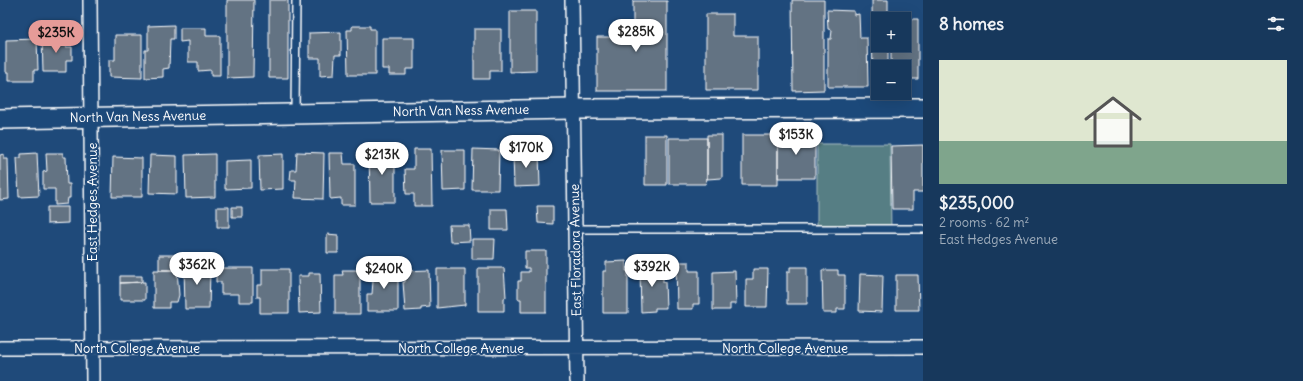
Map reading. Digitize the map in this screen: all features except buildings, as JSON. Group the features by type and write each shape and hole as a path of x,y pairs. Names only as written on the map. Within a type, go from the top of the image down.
{"main road":[{"name":"North Van Ness Avenue","path":"0,119 573,109 923,108"}],"street":[{"name":"East Hedges Avenue","path":"90,0 93,381"},
{"name":"East Floradora Avenue","path":"572,0 577,381"},
{"name":"North College Avenue","path":"0,348 923,347"}],"lane":[{"path":"295,113 296,0"},
{"path":"575,229 923,229"}],"green space":[{"path":"817,144 890,144 891,232 817,232"}]}
